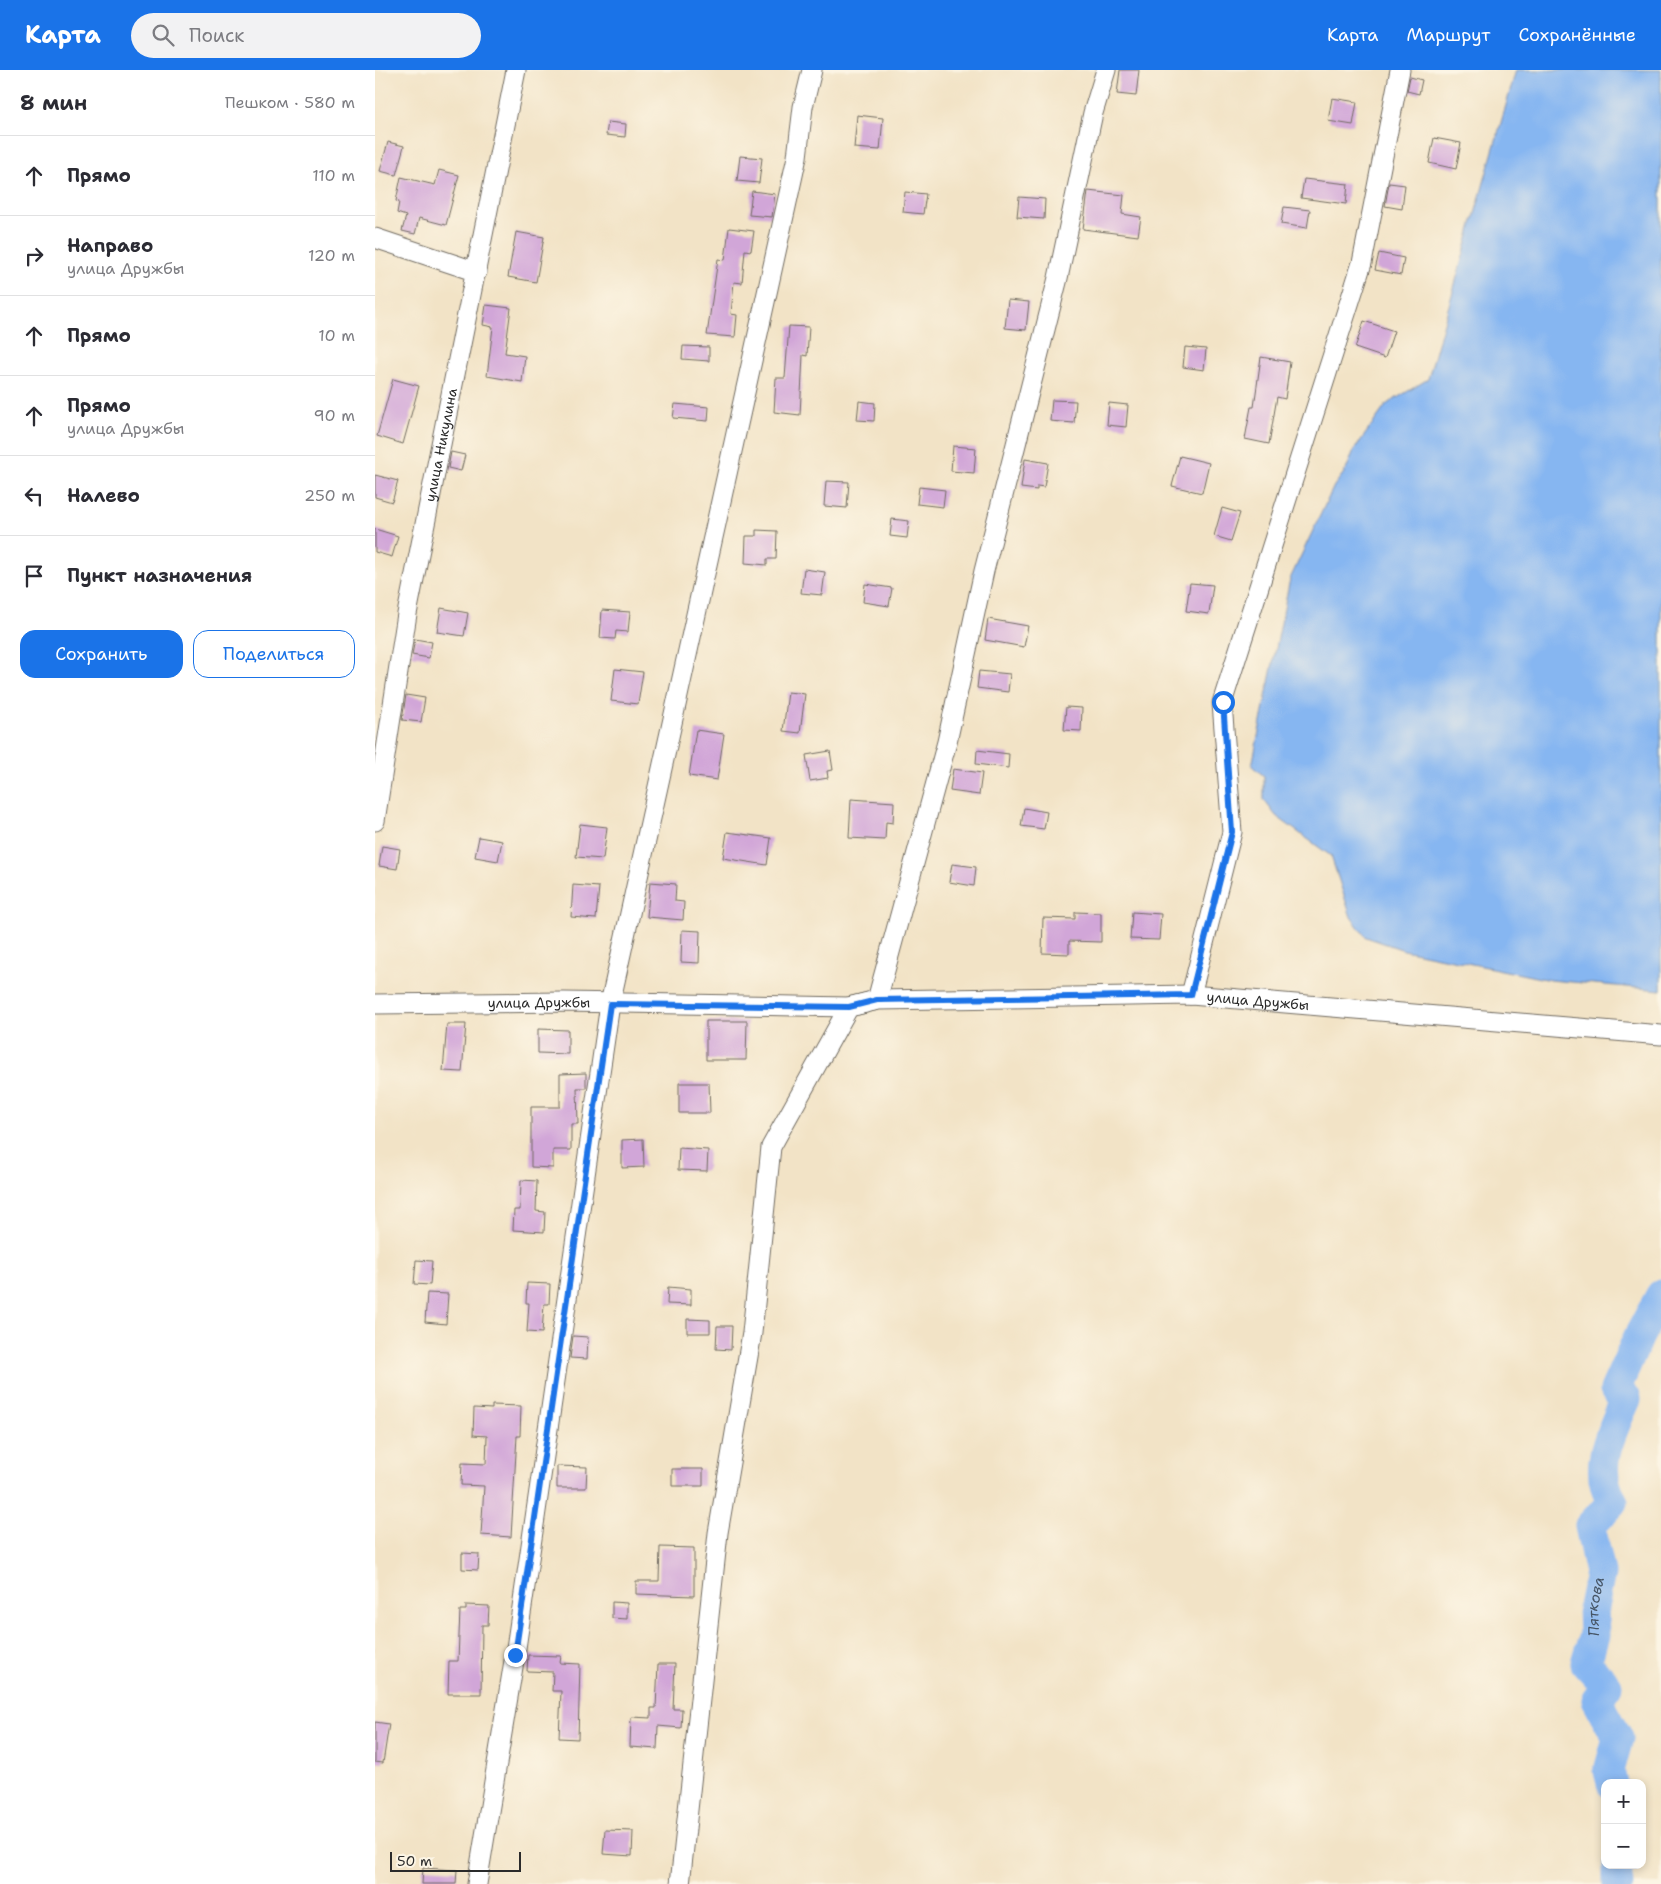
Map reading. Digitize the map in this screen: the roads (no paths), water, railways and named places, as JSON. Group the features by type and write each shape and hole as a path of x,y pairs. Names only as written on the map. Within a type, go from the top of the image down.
{"street":[{"name":"улица Никулина","path":"375,821 407,614 516,70"},
{"path":"477,1884 516,1645 610,1004 797,156 803,107 812,70"},
{"path":"877,1000 947,742 984,570 1057,278 1093,113 1106,70"},
{"path":"1191,995 1232,832 1223,702 1362,263 1400,70"},
{"path":"375,238 477,272"},
{"name":"улица Дружбы","path":"375,1004 564,1002 849,1007 877,1000 1191,995 1661,1035"},
{"path":"680,1884 718,1533 752,1333 771,1146 849,1007"}],"water":[{"path":"1516,70 1661,70 1661,990 1550,980 1404,950 1366,937 1351,917 1331,856 1276,816 1264,800 1264,776 1252,766 1290,579 1334,486 1346,470 1354,450 1387,404 1428,379"}],"waterway":[{"name":"Пяткова","path":"1611,1779 1609,1771 1618,1738 1597,1700 1607,1686 1586,1663 1594,1635 1593,1607 1600,1573 1590,1526 1613,1502 1607,1489 1604,1463 1610,1437 1626,1399 1615,1390 1639,1336 1661,1295"},
{"name":"Пяткова","path":"1618,1869 1618,1884"}]}
